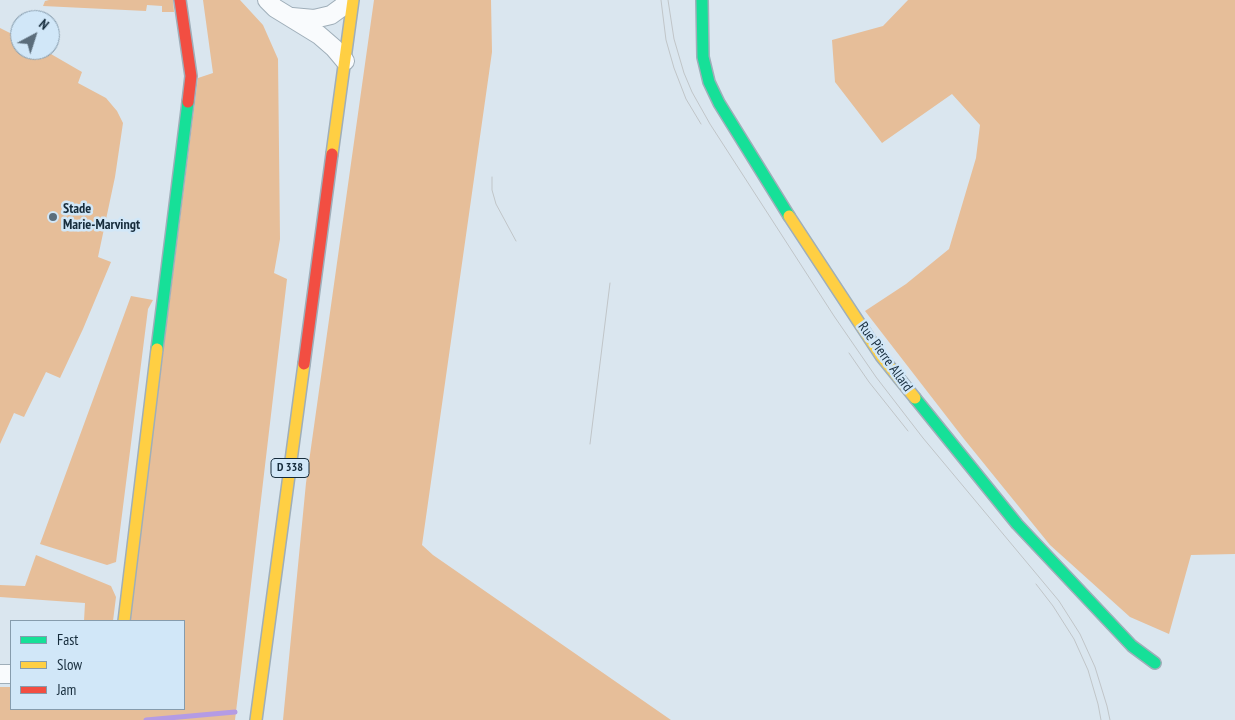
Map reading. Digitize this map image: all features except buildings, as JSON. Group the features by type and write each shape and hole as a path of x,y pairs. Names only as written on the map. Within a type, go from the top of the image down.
{"street":[{"path":"124,620 142,458 191,76 180,0"},
{"path":"267,0 274,8 319,35 345,61"},
{"path":"289,16 314,19 331,15 348,0"},
{"name":"D 338","path":"256,720 353,0"},
{"name":"Rue Pierre Allard","path":"702,0 703,57 709,82 719,103 800,234 881,356 1017,524 1132,646 1155,663"}],"shaded area":[{"path":"173,0 174,12 162,12 162,6 147,5 146,11 43,6 45,1"},
{"path":"203,0 240,0 263,25 278,59 280,239 274,273 287,279 235,720 0,720 0,687 10,687 10,710 185,710 185,620 129,620 198,78 213,73"},
{"path":"374,0 491,0 492,52 422,545 433,555 671,720 283,720 306,483"},
{"path":"908,0 1235,0 1235,554 1191,555 1169,634 1130,617 1050,545 964,439 865,311 906,284 949,249 976,158 980,125 952,94 882,143 835,82 832,40 883,26"},
{"name":"Stade Marie-Marvingt","path":"0,28 10,33 10,60 60,59 82,72 78,83 106,98 117,111 123,123 115,177 98,257 111,262 60,378 46,372 24,417 14,413 0,444"},
{"path":"131,296 153,300 148,309 116,562 107,565 40,544"},
{"path":"36,555 111,586 116,597 113,620 84,620 85,603 0,597 0,585 25,586"}],"waterway":[{"path":"146,720 235,712"}],"tram line":[{"path":"661,0 666,40 674,68 686,99 701,124"},
{"path":"668,0 674,39 684,73 692,92 710,124 834,316 876,377 923,438 1059,601 1080,634 1095,667 1110,720"},
{"path":"492,177 492,190 496,204 516,241"},
{"path":"590,444 610,283"},
{"path":"849,353 869,382 908,431"},
{"path":"1036,584 1074,639 1088,670 1101,720"}],"traffic: fast":[{"path":"702,0 703,57 709,82 719,103 789,216"},
{"path":"157,349 188,102"},
{"path":"915,398 1017,524 1132,646 1155,663"}],"traffic: slow":[{"path":"332,154 353,0"},
{"path":"789,216 881,356 915,398"},
{"path":"124,620 157,349"},
{"path":"256,720 304,364"}],"traffic: jam":[{"path":"180,0 191,76 188,102"},
{"path":"304,364 332,154"}],"place":[{"name":"Stade Marie-Marvingt","path":"53,217"}]}
